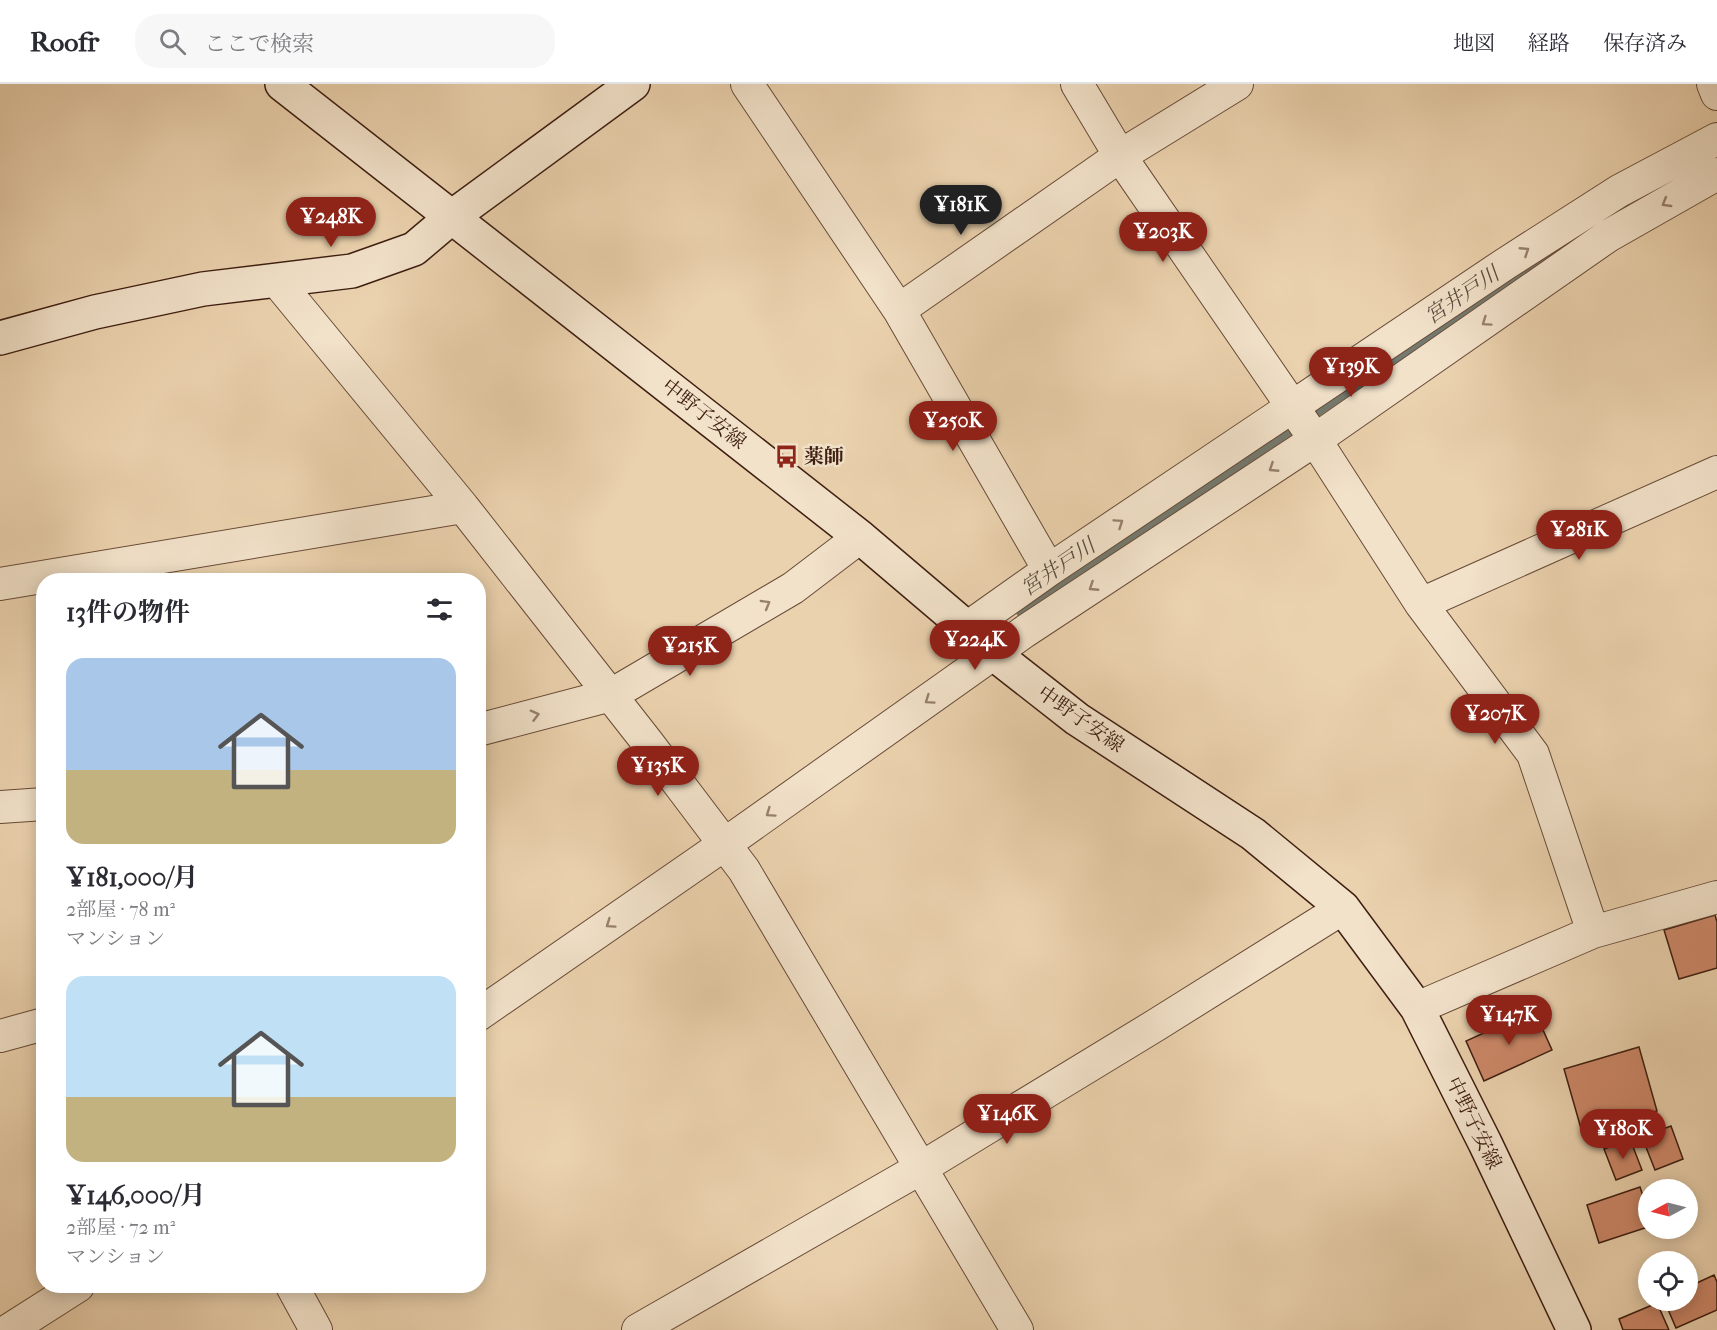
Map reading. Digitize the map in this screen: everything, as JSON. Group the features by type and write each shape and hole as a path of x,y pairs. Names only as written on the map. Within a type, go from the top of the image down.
{"main road":[{"name":"中野子安線","path":"282,84 860,537 967,628 994,654 1077,719 1253,834 1342,908 1417,1008 1485,1143 1574,1330"},
{"path":"0,338 95,312 203,289 352,271 414,249 453,216 633,84"}],"street":[{"path":"747,84 899,310 1049,570"},
{"path":"1077,84 1120,156 1315,439 1421,604 1533,754 1593,932"},
{"path":"899,310 1120,156 1237,84"},
{"path":"1713,84 1717,94"},
{"path":"967,628 1049,570 1505,264 1619,191 1717,139"},
{"path":"486,1009 994,654 1315,439 1608,236 1717,174"},
{"path":"276,280 463,507 611,695 744,870 1017,1330"},
{"path":"1421,604 1717,472"},
{"path":"88,573 463,507"},
{"path":"486,728 611,695 793,588 860,537"},
{"path":"0,584 36,580"},
{"path":"0,807 36,805"},
{"path":"1417,1008 1593,932 1717,897"},
{"path":"638,1330 921,1168 1156,1025 1342,908"},
{"path":"0,1036 36,1026"},
{"path":"9,1330 67,1293"},
{"path":"296,1293 316,1330"}],"building":[{"path":"1715,915 1717,968 1679,979 1664,930"},
{"path":"1534,1010 1552,1050 1484,1081 1466,1041"},
{"path":"1639,1047 1657,1111 1582,1132 1564,1069"},
{"path":"1671,1126 1683,1159 1655,1170 1642,1137"},
{"path":"1630,1139 1642,1170 1616,1180 1604,1149"},
{"path":"1638,1188 1638,1230 1599,1243 1587,1205"},
{"path":"1714,1275 1717,1282 1717,1310 1676,1328 1669,1311 1698,1311 1698,1282"},
{"path":"1638,1311 1661,1311 1669,1330 1623,1330 1619,1319"}],"waterway":[{"name":"宮井戸川","path":"1608,218 1679,177"},
{"name":"宮井戸川","path":"1021,613 1559,251"}],"place":[{"name":"薬師","path":"786,456"}]}
